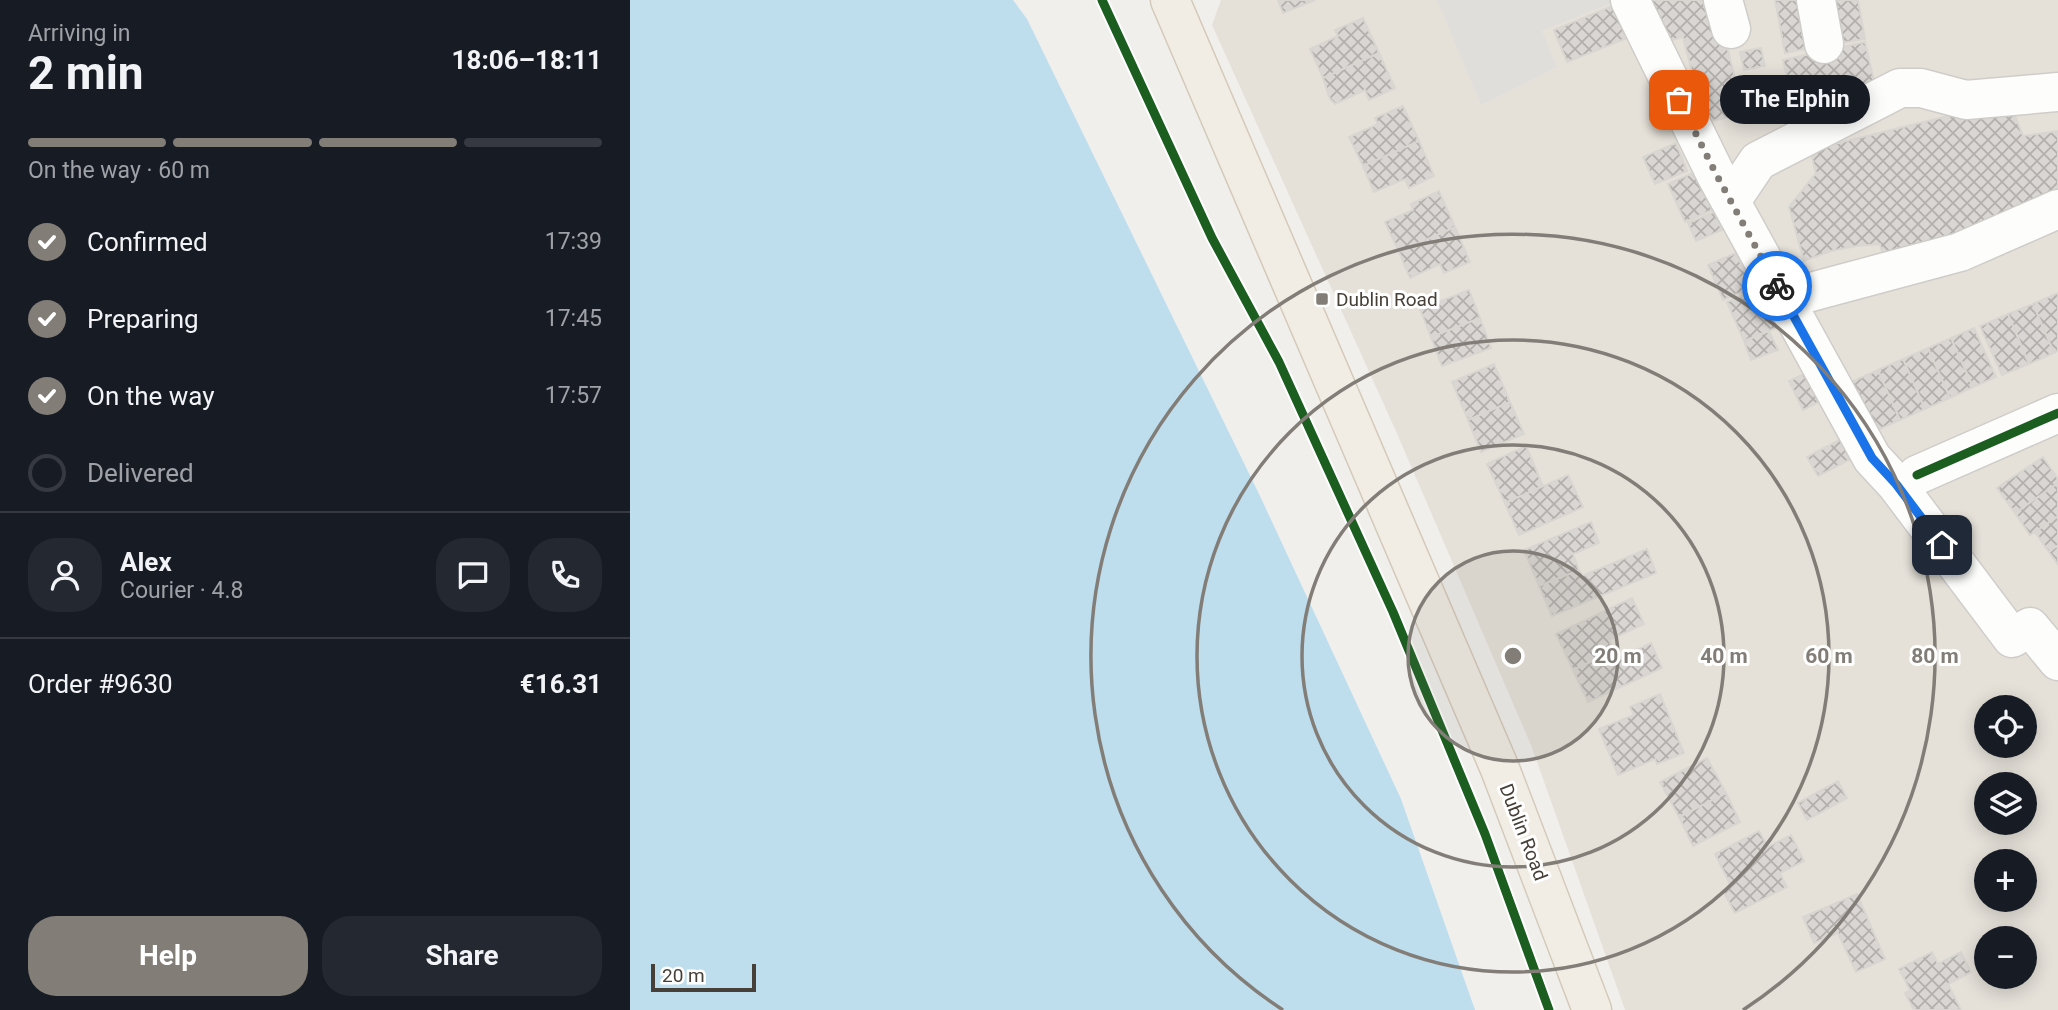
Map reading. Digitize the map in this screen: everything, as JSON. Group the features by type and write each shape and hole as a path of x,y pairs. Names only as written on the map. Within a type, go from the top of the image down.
{"main road":[{"name":"Dublin Road","path":"1170,0 1500,769 1592,1010"}],"street":[{"path":"1630,0 1731,201 1872,458 1896,484 2012,638 2030,627 2058,661"},
{"path":"1816,0 1824,44"},
{"path":"1731,201 1758,161 1900,88 1921,89 1966,100 2058,92"},
{"path":"1785,299 1959,252 2058,209"},
{"path":"1917,475 2058,413"}],"shaded area":[{"path":"1221,0 2058,0 2058,1010 1625,1010 1531,745 1395,429 1212,25"},
{"path":"1437,0 1616,1 1542,31 1557,67 1481,105"}],"water":[{"path":"630,0 1013,0 1027,19 1260,496 1401,799 1475,1010 630,1010"}],"building":[{"path":"1278,0 1315,0 1283,13"},
{"path":"1645,0 1715,0 1744,113 1705,123 1683,37 1664,42"},
{"path":"1775,0 1805,0 1814,47 1785,53"},
{"path":"1823,0 1858,0 1865,39 1831,45"},
{"path":"1622,2 1635,35 1567,62 1554,30"},
{"path":"1363,18 1379,53 1323,78 1310,49 1338,36 1335,30"},
{"path":"1865,42 1875,85 1793,103 1783,60"},
{"path":"1761,48 1765,66 1744,70 1740,52"},
{"path":"1379,53 1395,88 1369,100 1365,90 1335,104 1330,99 1323,78"},
{"path":"2009,101 2023,136 2058,131 2058,193 1885,265 1880,244 1831,251 1804,261 1789,207 1816,173 1810,150"},
{"path":"1403,106 1419,141 1363,166 1349,137 1378,124 1375,118"},
{"path":"1419,141 1434,176 1409,188 1405,179 1374,192 1363,166"},
{"path":"1676,143 1687,171 1655,184 1643,157"},
{"path":"1695,172 1712,210 1685,222 1668,184"},
{"path":"1439,191 1455,227 1399,252 1385,222 1413,210 1411,204"},
{"path":"1714,212 1722,230 1696,241 1688,223"},
{"path":"1455,227 1470,262 1444,273 1440,264 1410,278 1399,252"},
{"path":"1736,253 1752,288 1723,300 1708,265"},
{"path":"1761,287 1778,327 1744,341 1727,302"},
{"path":"1469,290 1480,318 1431,337 1420,309"},
{"path":"2058,293 2058,351 2054,353 2033,304"},
{"path":"2033,304 2054,353 2029,364 2008,314"},
{"path":"2008,314 2029,364 2002,375 1980,326"},
{"path":"1480,318 1491,348 1442,366 1431,337"},
{"path":"1974,328 1996,377 1973,387 1951,338"},
{"path":"1769,331 1778,350 1751,360 1744,341"},
{"path":"1951,338 1973,387 1950,398 1928,348"},
{"path":"1928,348 1950,398 1925,409 1903,359"},
{"path":"1903,359 1925,409 1900,420 1878,370"},
{"path":"1494,364 1510,402 1468,420 1452,382"},
{"path":"1878,370 1900,420 1871,433 1849,383"},
{"path":"1806,373 1819,402 1803,410 1789,381"},
{"path":"1510,402 1524,434 1481,452 1468,420"},
{"path":"1841,439 1851,459 1818,476 1807,457"},
{"path":"1526,446 1543,486 1505,503 1487,464"},
{"path":"2043,457 2058,483 2015,513 1997,488"},
{"path":"1568,475 1583,507 1519,535 1505,503"},
{"path":"2058,483 2058,516 2030,535 2015,513"},
{"path":"2058,516 2058,545 2049,552 2035,532"},
{"path":"1591,522 1599,543 1573,554 1579,570 1539,586 1524,550"},
{"path":"2058,545 2058,565 2049,552"},
{"path":"1647,549 1656,573 1552,616 1539,586 1579,570 1582,576"},
{"path":"1632,598 1644,624 1609,640 1614,651 1573,670 1556,634"},
{"path":"1651,643 1662,668 1588,702 1573,670 1614,651 1617,659"},
{"path":"1660,694 1684,753 1657,764 1655,759 1618,775 1599,729 1634,715 1630,707"},
{"path":"1707,758 1726,793 1679,817 1660,782"},
{"path":"1838,781 1847,798 1807,820 1798,803"},
{"path":"1726,793 1740,822 1693,846 1679,817"},
{"path":"1759,831 1768,847 1791,835 1804,861 1780,873 1787,887 1735,913 1723,891 1731,886 1715,854"},
{"path":"1857,894 1885,959 1856,972 1838,933 1814,943 1803,917"},
{"path":"1932,952 1938,964 1961,952 1971,972 1948,984 1961,1010 1914,1010 1905,993 1910,990 1899,969"}],"cycle path":[{"path":"1102,0 1212,238 1279,362 1393,612 1485,834 1549,1010"},
{"path":"1917,475 2058,413"}],"way so far":[{"path":"1679,100 1777,286"}],"place":[{"name":"The Elphin","path":"1679,100"},
{"name":"Dublin Road","path":"1322,299"}],"route":[{"path":"1777,286 1872,458 1896,484 1942,545"}]}
